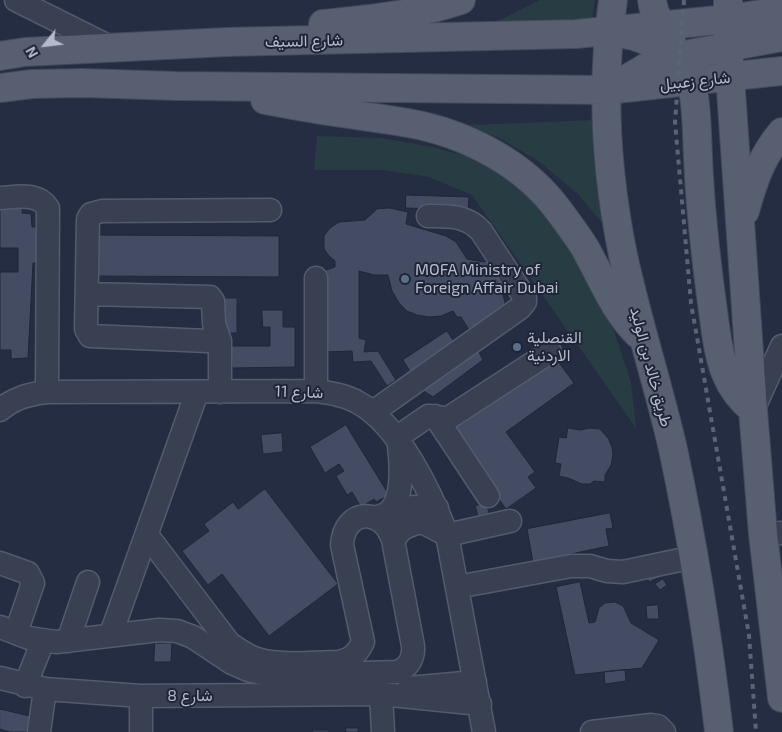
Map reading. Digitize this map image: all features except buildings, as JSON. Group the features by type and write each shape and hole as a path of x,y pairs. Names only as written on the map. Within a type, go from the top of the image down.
{"main road":[{"path":"228,42 316,25 412,13 461,0"},
{"name":"طريق خالد بن الوليد","path":"613,0 608,32 609,164 616,212 627,270 672,448 694,557 712,666 720,732"},
{"path":"652,0 653,9 660,26 680,56 692,81 697,112 702,218 721,358 731,386 753,410"},
{"path":"608,32 660,26 728,10 782,11"},
{"path":"728,10 728,47 753,410 772,533 782,698"},
{"name":"شارع السيف","path":"0,56 25,52 228,42 608,32"},
{"path":"608,32 631,35 730,77"},
{"path":"0,88 32,84 83,83 177,86 608,90 645,68 680,56 782,37"},
{"name":"شارع زعبيل","path":"608,90 782,71"},
{"path":"177,86 409,123 438,130 465,140 491,153 515,168 536,185 556,206 584,248 615,306 624,319 645,341"},
{"path":"740,232 751,189 759,167 772,144 782,132"}],"street":[{"path":"16,0 114,49"},
{"path":"0,198 37,198 44,202 48,208 47,392"},
{"path":"111,634 147,535 208,392 220,341 211,332 92,337 88,334 86,329 87,224 91,214 96,212 270,210"},
{"path":"373,412 520,308 525,302 525,298 481,230 475,224 458,217 428,216"},
{"path":"316,278 316,391"},
{"path":"87,294 209,296 213,301 211,332"},
{"path":"753,410 782,346"},
{"path":"0,563 28,574 33,583 8,630 43,641 68,641 111,634 159,630 176,631 193,637 232,663 248,670 261,673 382,683 405,668 411,662 414,654 393,540 384,522 383,514 397,495 400,482 401,468 397,440 428,416 450,417 550,352"},
{"name":"شارع 11","path":"2,401 47,392 316,391 338,394 373,412 387,426 420,476 447,535 484,732"},
{"path":"435,416 488,496"},
{"path":"382,732 382,683 363,642 342,545 343,535 347,525 356,518 413,507 436,508"},
{"path":"393,540 402,529 416,523 424,523 447,535 510,521"},
{"path":"147,535 229,642 243,653 258,660 274,662 338,662 354,656 363,642"},
{"path":"457,587 571,566 590,566 607,571 623,572 694,557"},
{"path":"68,641 88,582"},
{"path":"38,732 35,687 43,641"},
{"name":"شارع 8","path":"0,678 35,687 141,696 382,683 480,704"},
{"name":"شارع 8","path":"382,683 402,689 475,682"},
{"path":"140,732 141,696"},
{"path":"592,732 651,725 658,726 664,732"}],"shaded area":[{"path":"540,0 595,0 592,18 490,25"},
{"path":"596,120 605,227 578,194 537,160 499,138 469,125"},
{"path":"317,136 381,138 433,147 469,157 509,179 541,206 568,237 608,313 631,382 636,428 472,195 429,177 383,170 314,170"}],"railway":[{"path":"684,0 675,122 691,303 749,635 756,732"}],"place":[{"name":"MOFA Ministry of Foreign Affair Dubai","path":"405,279"},
{"name":"القنصلية الاردنية","path":"517,347"}]}
